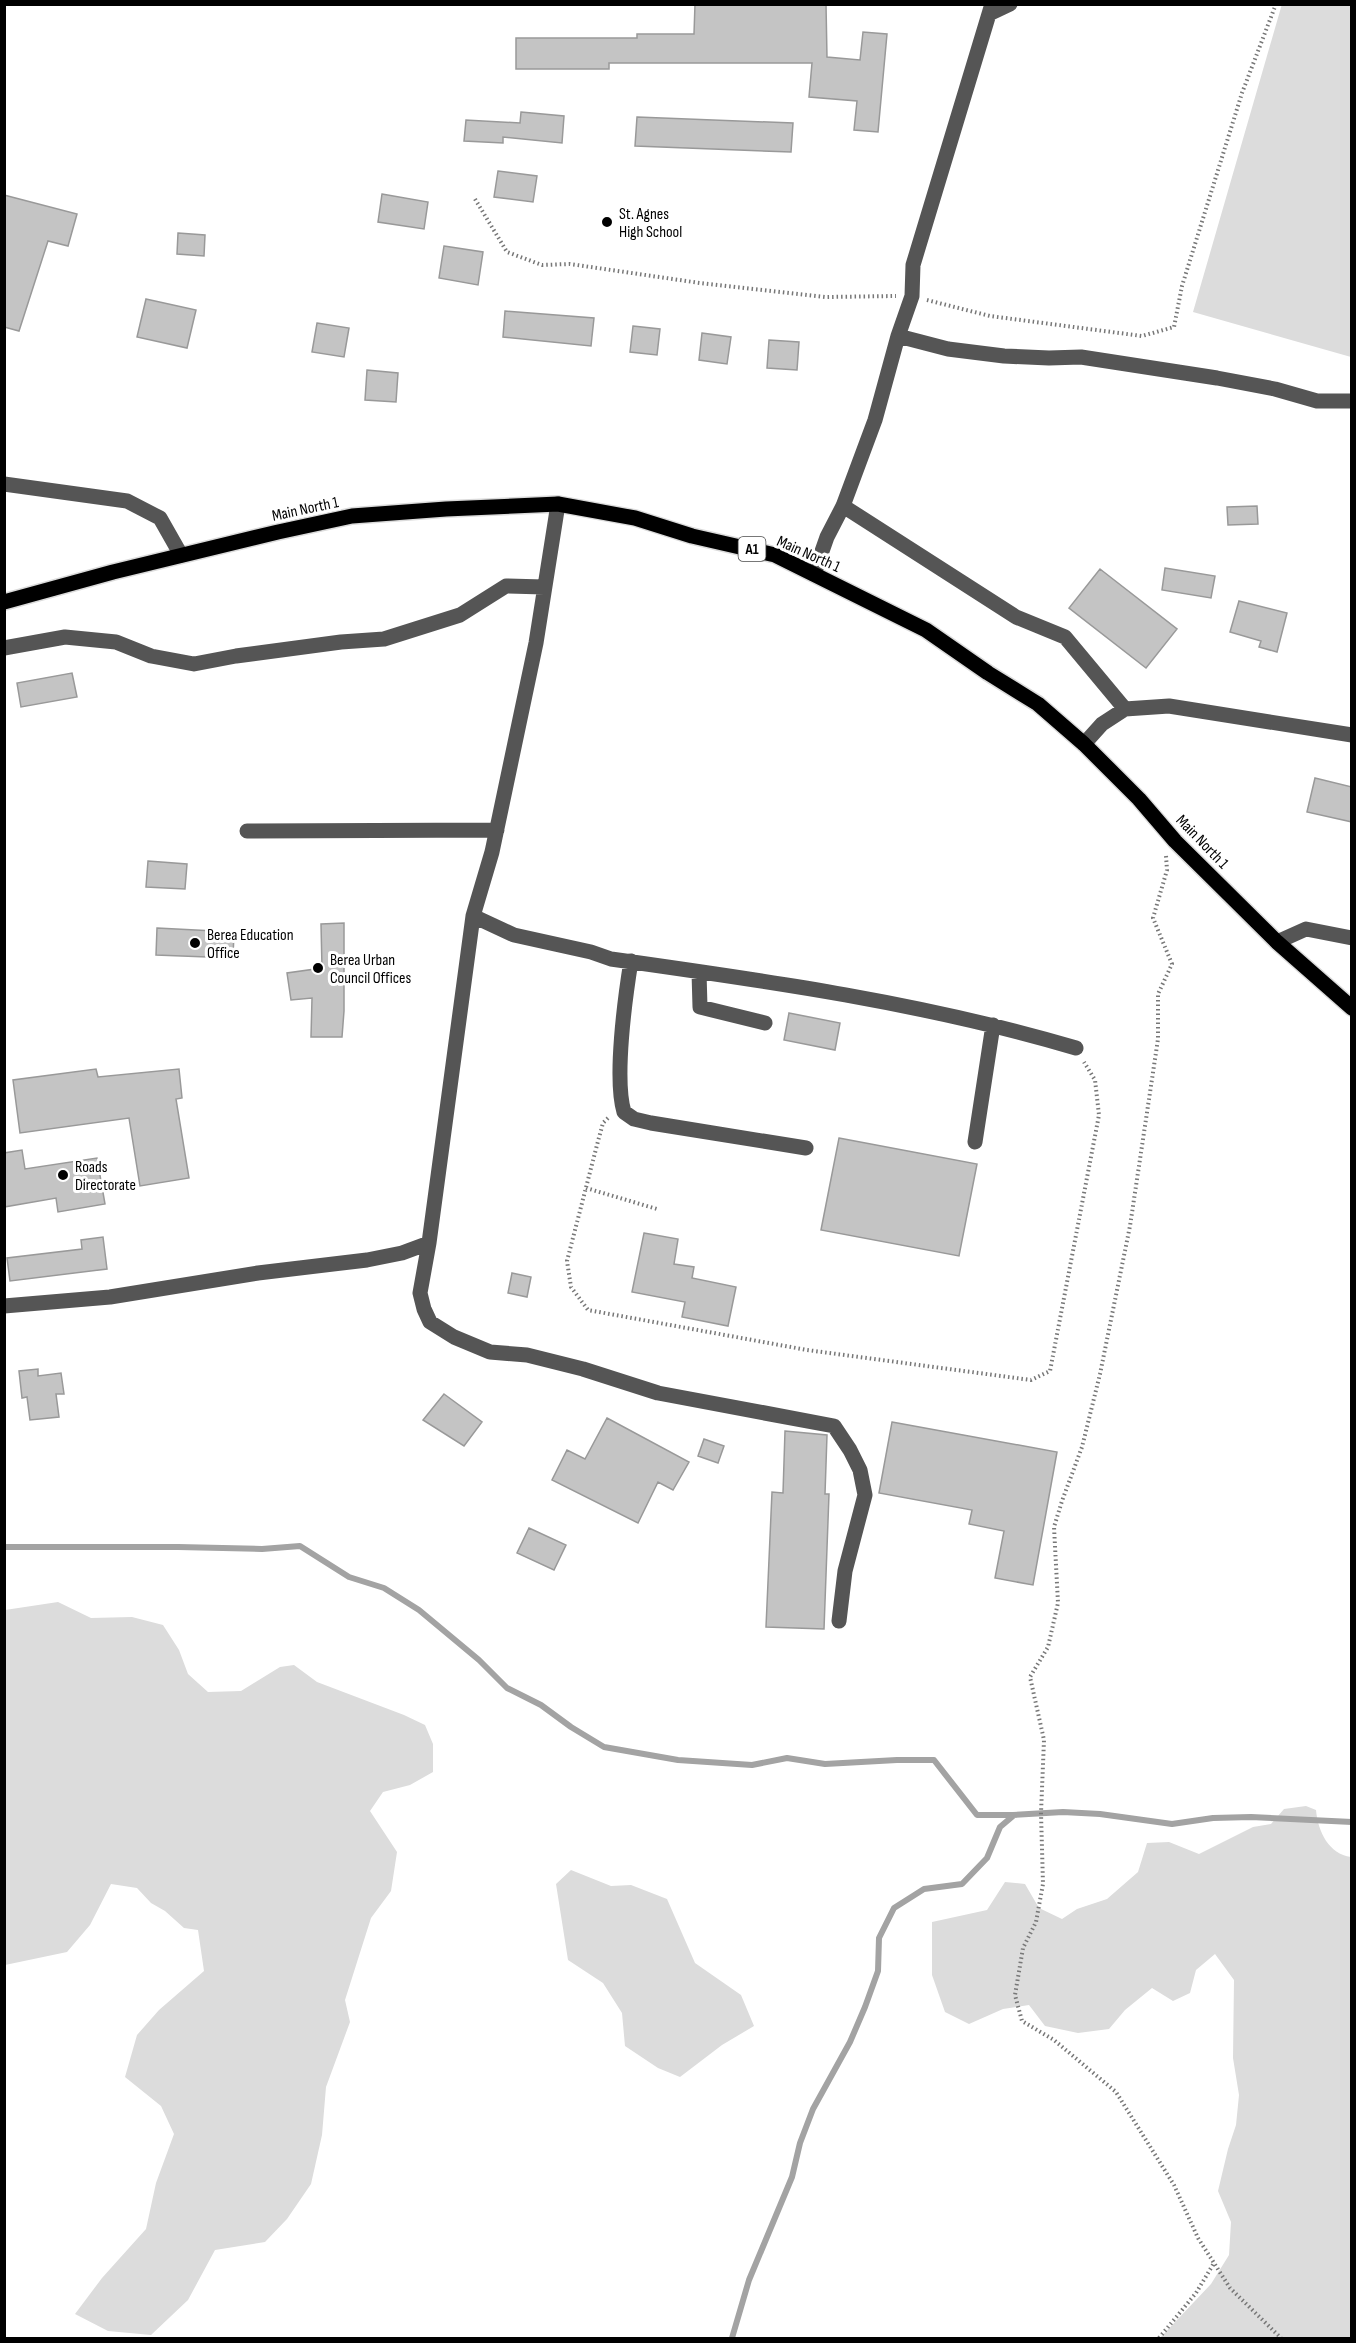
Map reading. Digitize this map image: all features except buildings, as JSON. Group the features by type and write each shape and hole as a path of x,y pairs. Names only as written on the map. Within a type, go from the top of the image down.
{"main road":[{"name":"Main North 1","path":"4,602 181,555 352,516 446,509 558,504 635,518 692,536 775,555 926,630 1038,704 1084,744 1139,799 1175,840 1277,942 1352,1008"}],"street":[{"path":"814,574 827,537 843,506 875,420 898,336 912,296 913,265 992,9 1010,4"},
{"path":"898,336 948,349 1004,356 1081,357 1217,378 1275,389 1317,401 1352,401"},
{"path":"4,484 127,501 160,518 181,555"},
{"path":"558,504 536,643 496,830 473,916 429,1243 420,1293 424,1310 430,1322 454,1337 490,1352 538,1358 583,1369 658,1393 834,1426 860,1470 865,1495 845,1571 839,1621"},
{"path":"843,506 1016,617 1065,638 1125,709"},
{"path":"4,648 65,637 116,642 151,656 194,664 341,642 384,639 460,615 506,586 544,586"},
{"path":"1084,744 1102,724 1125,709 1169,706 1352,735"},
{"path":"247,831 496,830"},
{"path":"473,916 514,935 591,952 611,959 884,1000 993,1025 1076,1048"},
{"path":"1277,942 1306,928 1352,938"},
{"path":"631,961 622,1038 621,1100 624,1112 634,1119 651,1123 806,1148"},
{"path":"699,972 700,1007 765,1023"},
{"path":"975,1142 993,1025"},
{"path":"4,1306 111,1296 258,1273 367,1260 402,1253 429,1243"}],"path":[{"path":"475,199 507,252 542,265 570,264 700,283 825,297 912,296 990,316 1142,336 1174,327 1182,285 1239,104 1276,4"},
{"path":"1175,840 1165,851 1167,870 1153,918 1172,964 1158,994 1158,1039 1130,1226 1100,1374 1082,1447 1054,1527 1058,1603 1048,1647 1030,1677 1044,1740 1041,1813 1042,1884 1036,1922 1023,1948 1015,1995 1022,2021 1054,2040 1116,2092 1174,2185 1198,2238 1230,2288 1281,2338"},
{"path":"621,1100 603,1123 567,1261 571,1287 588,1310 807,1350 1031,1380 1050,1371 1099,1115 1095,1080 1076,1048"},
{"path":"586,1188 657,1209"},
{"path":"1159,2338 1196,2293 1214,2263"}],"shaded area":[{"path":"1282,4 1351,5 1351,357 1193,312"},
{"path":"58,1602 91,1618 132,1617 163,1625 179,1650 188,1674 208,1692 241,1691 280,1667 294,1665 317,1682 425,1725 433,1744 433,1772 410,1785 383,1792 370,1811 397,1852 391,1891 371,1918 345,2000 350,2022 326,2087 322,2135 311,2184 287,2219 265,2242 215,2250 188,2300 151,2335 108,2331 75,2314 102,2278 146,2229 156,2183 174,2134 161,2106 125,2077 137,2035 159,2010 204,1971 198,1930 184,1928 165,1911 151,1903 137,1888 111,1884 90,1925 67,1952 5,1965 5,1610"},
{"path":"1306,1806 1316,1810 1322,1834 1331,1847 1351,1857 1351,2338 1160,2338 1211,2284 1229,2255 1231,2222 1218,2191 1236,2125 1239,2095 1233,2058 1234,1980 1215,1954 1196,1970 1190,1993 1173,2001 1152,1988 1125,2010 1109,2029 1078,2033 1045,2026 1029,2005 1003,2009 969,2024 945,2012 932,1975 932,1922 987,1910 1005,1882 1025,1884 1039,1908 1062,1919 1077,1909 1107,1899 1138,1872 1147,1843 1169,1842 1199,1854 1253,1827 1271,1824 1284,1809"},
{"path":"571,1870 611,1886 631,1885 667,1899 695,1963 741,1995 754,2026 722,2045 680,2077 658,2068 625,2046 622,2013 603,1983 568,1960 556,1884"}],"waterway":[{"path":"4,1547 262,1549 300,1546 349,1577 384,1588 419,1610 479,1660 507,1688 541,1705 604,1747 678,1760 752,1765 787,1758 825,1764 934,1760 977,1815 1063,1812 1100,1814 1172,1824 1213,1818 1251,1817 1352,1822"},
{"path":"732,2338 749,2280 792,2177 800,2143 813,2109 850,2042 865,2007 878,1971 879,1938 894,1908 924,1889 962,1884 987,1858 1000,1827 1013,1816"}],"place":[{"name":"St. Agnes High School","path":"607,222"},
{"name":"Berea Education Office","path":"195,943"},
{"name":"Berea Urban Council Offices","path":"318,968"},
{"name":"Roads Directorate","path":"63,1175"}]}
